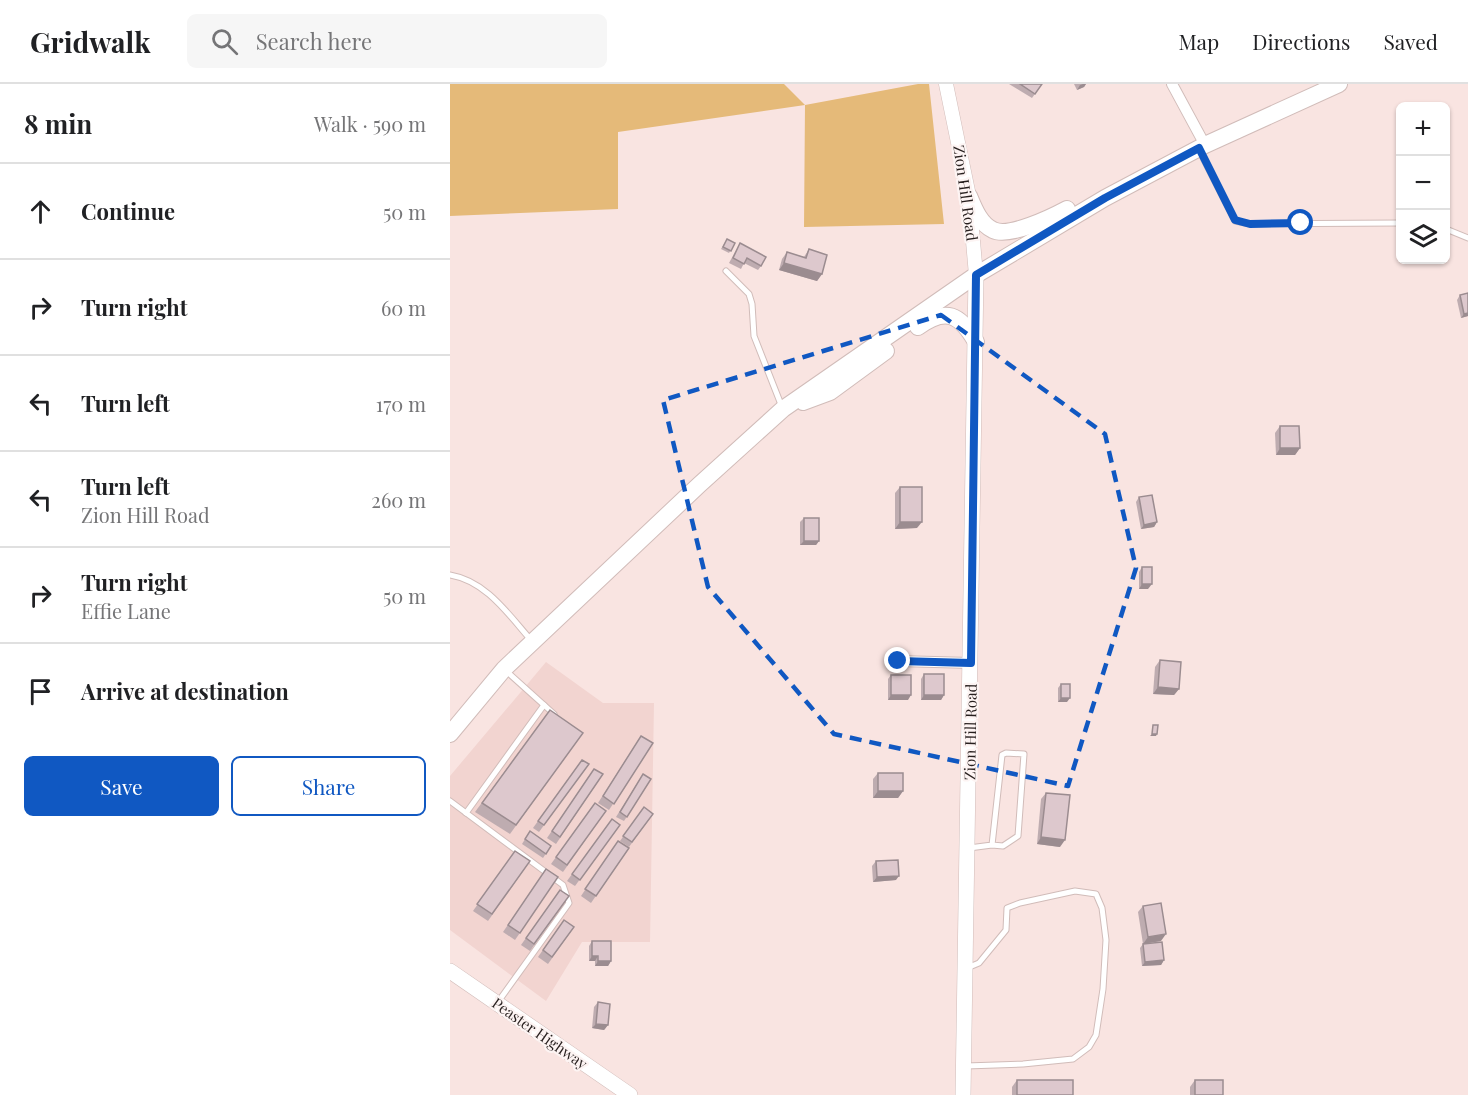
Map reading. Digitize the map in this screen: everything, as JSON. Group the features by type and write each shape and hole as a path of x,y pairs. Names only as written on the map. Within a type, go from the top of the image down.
{"main road":[{"path":"450,734 504,669 783,409 976,275 1105,198 1202,147 1340,84"},
{"path":"969,196 975,213 992,230 1013,231 1052,217 1132,173 1202,147"},
{"name":"Zion Hill Road","path":"963,1095 976,275"},
{"path":"783,409 830,392 928,320 941,315 952,316 961,321 976,342"},
{"name":"Peaster Highway","path":"450,971 630,1095"}],"street":[{"name":"Zion Hill Road","path":"946,84 969,196 976,275"},
{"path":"1172,84 1202,147"},
{"path":"898,661 971,663"}],"lane":[{"path":"1202,147 1235,220 1250,224 1396,223"},
{"path":"1450,231 1468,238"},
{"path":"726,270 749,294 754,336 783,409"},
{"path":"450,575 470,581 491,595 533,642"},
{"path":"504,669 562,720"},
{"path":"466,813 544,705"},
{"path":"968,848 1003,846 1018,836 1024,754 1006,753 1002,755 992,845"},
{"path":"450,801 563,885 569,903 496,1003"},
{"path":"963,1066 1023,1064 1073,1059 1089,1047 1096,1035 1103,989 1106,940 1102,908 1096,894 1075,891 1007,908 1006,930 979,963 966,969"}],"highlighted area":[{"path":"941,315 1105,434 1136,568 1068,786 834,734 708,587 663,400"}],"shaded area":[{"path":"450,84 784,84 805,105 618,132 618,209 450,216"},
{"path":"918,84 929,84 944,224 804,227 805,105"},
{"path":"546,662 603,703 654,703 650,942 582,942 546,1001 450,930 450,776"}],"building":[{"path":"1020,84 1042,84 1035,94"},
{"path":"727,239 735,243 731,251 723,247"},
{"path":"740,243 766,257 761,266 747,258 744,264 733,258"},
{"path":"809,249 827,255 822,274 784,263 787,252 806,258"},
{"path":"1468,293 1468,313 1464,314 1460,295"},
{"path":"1280,426 1299,426 1300,448 1280,448"},
{"path":"900,487 922,487 922,522 900,522"},
{"path":"1152,495 1157,522 1144,525 1139,497"},
{"path":"804,518 819,518 819,541 804,541"},
{"path":"1142,567 1152,567 1152,584 1142,584"},
{"path":"1160,660 1181,662 1179,689 1158,687"},
{"path":"924,674 944,674 944,695 924,695"},
{"path":"891,675 911,675 911,695 891,695"},
{"path":"1061,684 1070,684 1070,698 1061,698"},
{"path":"550,710 583,733 516,825 482,803"},
{"path":"1153,725 1158,725 1157,734 1152,734"},
{"path":"641,736 653,743 614,804 603,796"},
{"path":"582,760 589,764 544,825 538,821"},
{"path":"594,769 603,774 560,837 552,831"},
{"path":"878,773 903,773 903,791 878,791"},
{"path":"643,774 651,779 627,817 620,812"},
{"path":"1046,793 1070,795 1065,840 1041,837"},
{"path":"595,803 606,811 567,865 556,857"},
{"path":"644,807 653,814 632,842 623,836"},
{"path":"612,819 620,825 580,880 572,874"},
{"path":"530,831 551,846 546,854 525,839"},
{"path":"618,841 629,848 596,896 585,889"},
{"path":"515,851 530,861 492,914 477,904"},
{"path":"898,860 899,876 877,877 876,861"},
{"path":"546,869 558,877 520,933 508,925"},
{"path":"560,890 569,896 534,944 526,938"},
{"path":"1161,903 1166,934 1148,937 1143,906"},
{"path":"564,920 574,927 552,957 543,950"},
{"path":"592,941 611,941 611,961 598,961 598,956 592,956"},
{"path":"1162,942 1164,960 1145,962 1143,944"},
{"path":"598,1002 610,1004 608,1025 596,1024"},
{"path":"1017,1080 1073,1080 1073,1095 1017,1095"},
{"path":"1195,1080 1223,1080 1223,1095 1195,1095"}],"route":[{"path":"898,661 971,663 976,275 1105,198 1199,148 1235,220 1250,224 1301,223"}]}
